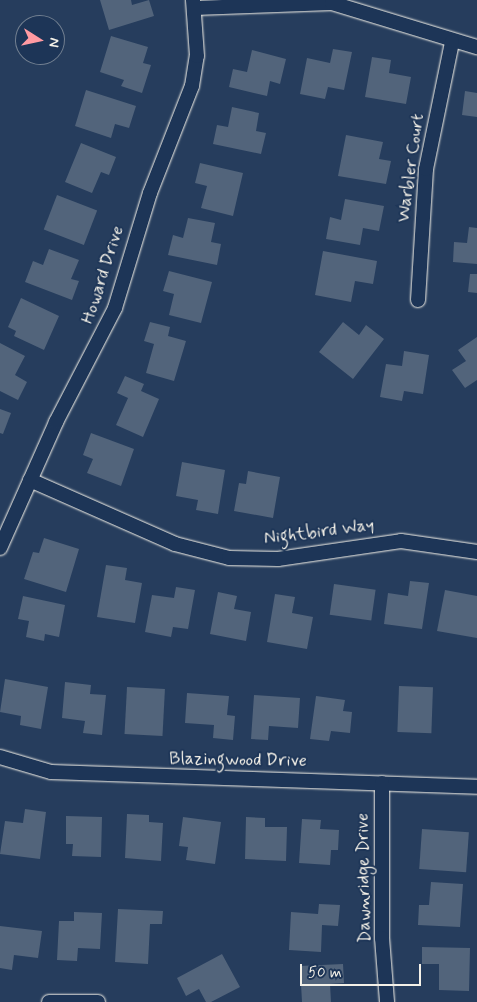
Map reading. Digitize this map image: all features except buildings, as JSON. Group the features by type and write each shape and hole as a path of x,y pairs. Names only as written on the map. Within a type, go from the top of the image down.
{"street":[{"path":"194,4 332,3 452,42 477,47"},
{"name":"Howard Drive","path":"0,548 30,480 115,308 147,202 192,86 197,56 194,4"},
{"name":"Warbler Court","path":"418,300 426,169 452,42"},
{"name":"Nightbird Way","path":"30,480 175,544 229,558 278,559 401,541 477,552"},
{"name":"Blazingwood Drive","path":"0,757 51,772 477,787"},
{"name":"Dawnridge Drive","path":"382,783 382,938 387,1002"},
{"path":"49,1002 98,1002"}]}
